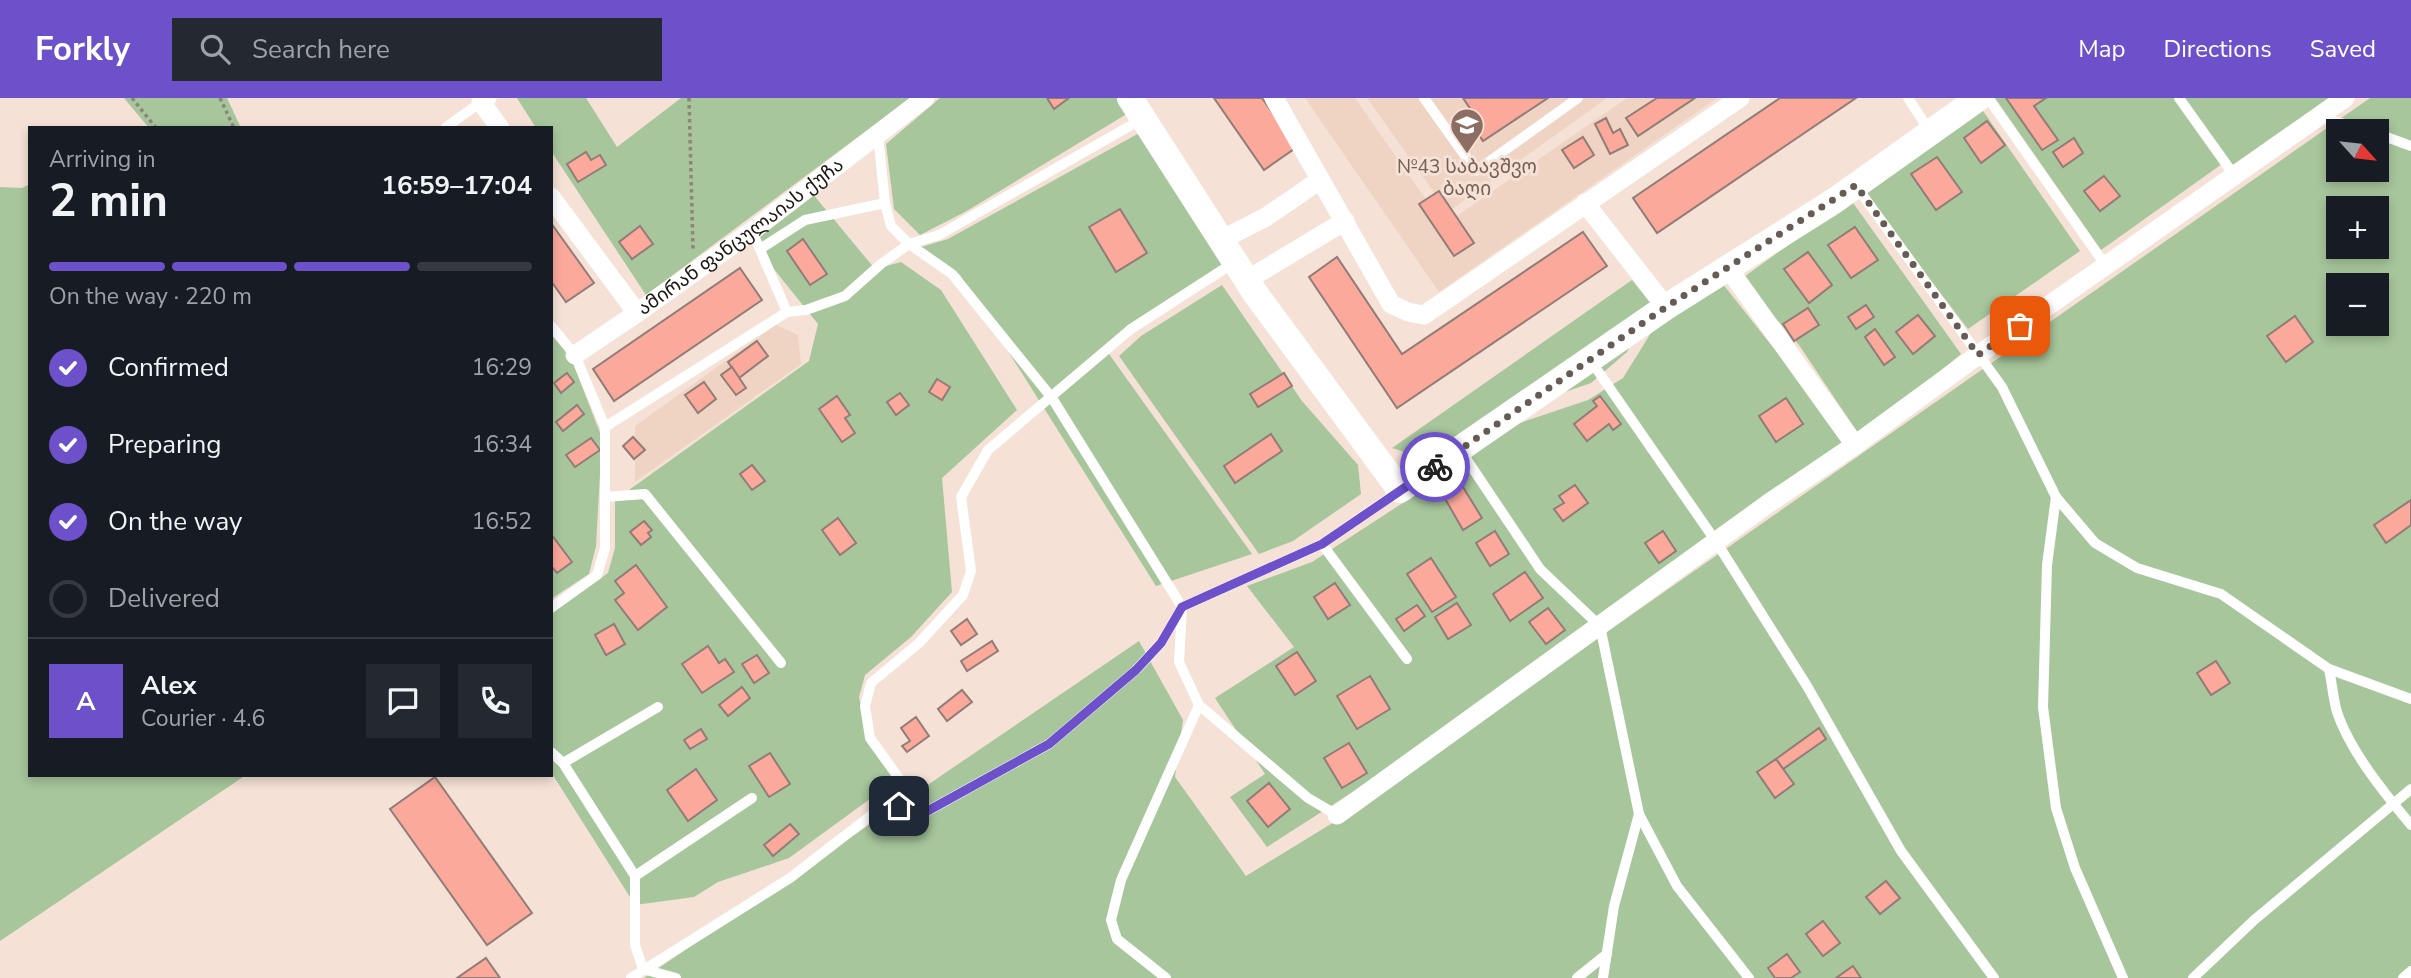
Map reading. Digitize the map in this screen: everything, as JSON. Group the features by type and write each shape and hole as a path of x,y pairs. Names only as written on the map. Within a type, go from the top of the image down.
{"street":[{"name":"ამირან ფანცულაიას ქუჩა","path":"553,200 637,313 752,231 925,98"},
{"path":"1274,98 1391,304 1408,312 1424,315 1740,98"},
{"path":"1136,108 1234,261 1400,490 1666,307 1856,185 1979,98"},
{"path":"1337,815 1769,503 1855,445 1978,355 2344,98"},
{"path":"484,100 499,126"},
{"path":"1234,261 1266,217 1320,180"},
{"path":"1585,203 1666,307"},
{"path":"1234,261 1345,221"},
{"path":"1728,268 1855,445"},
{"path":"575,355 637,313"}],"lane":[{"path":"1424,98 1476,171 1578,98"},
{"path":"1908,98 1931,132"},
{"path":"1988,98 2106,266"},
{"path":"2179,98 2234,175"},
{"path":"448,126 484,100"},
{"path":"605,427 787,312 806,310 845,296 881,264 909,244 939,235 1136,108"},
{"path":"2319,117 2326,119"},
{"path":"878,135 885,203 891,226 909,244 952,274 1052,398 1182,607 1179,662 1199,705 1308,797 1337,815"},
{"path":"2389,138 2411,146"},
{"path":"1856,185 2002,387 2056,496 2095,542 2137,568 2221,594 2329,669 2411,699"},
{"path":"761,249 805,220 885,203"},
{"path":"752,231 787,312"},
{"path":"924,813 870,738 865,706 871,683 919,643 962,595 971,571 961,497 988,450 1131,329 1234,261"},
{"path":"553,328 575,355 605,427 605,548 597,575 553,607"},
{"path":"1590,360 1717,542 1807,687 1901,851 1994,978"},
{"path":"1460,450 1540,569 1600,626 1639,814 1677,887 1749,978"},
{"path":"631,978 790,878 873,814 899,806 924,813 1049,744 1136,670 1161,643 1182,607 1322,544 1400,490"},
{"path":"605,497 645,494 781,663"},
{"path":"2056,496 2047,565 2043,707 2056,808 2075,868 2123,978"},
{"path":"1322,544 1407,659"},
{"path":"2329,669 2337,710 2347,736 2393,804 2411,825"},
{"path":"1166,978 1117,939 1111,920 1121,880 1199,705"},
{"path":"563,764 658,707"},
{"path":"553,754 563,764 635,876 635,945 643,970"},
{"path":"2193,978 2253,921 2411,789"},
{"path":"635,876 752,797"},
{"path":"1603,978 1614,906 1639,814"},
{"path":"1577,978 1607,954"},
{"path":"643,970 676,978"},
{"path":"2403,978 2411,971"}],"path":[{"path":"132,98 154,126"},
{"path":"220,98 233,126"},
{"path":"689,98 694,271"}],"shaded area":[{"path":"1305,98 1355,98 1444,225 1627,98 1717,98 1439,292"},
{"name":"№43 საბავშვო ბაღი","path":"1367,98 1607,98 1448,212"},
{"path":"776,325 798,335 801,364 635,482 635,426"}],"green space":[{"path":"124,98 227,98 240,126 147,126"},
{"path":"517,98 586,98 617,147 681,98 910,98 646,295 553,154 553,126 535,126"},
{"path":"940,98 1120,98 1130,112 965,212 920,235 894,209 886,144"},
{"path":"1995,98 2174,98 2222,164 2101,250"},
{"path":"2183,98 2335,98 2234,169"},
{"path":"2370,98 2411,98 2411,978 644,978 1139,641 1183,720 1175,777 1246,876 1344,816 2326,129 2326,182 2389,182 2389,119 2340,119"},
{"path":"1981,108 2080,251 1968,329 1862,191"},
{"path":"1141,132 1224,263 1127,326 1104,347 1252,554 1156,586 960,275 921,247 948,239"},
{"path":"28,185 28,777 243,777 0,941 0,187 22,188"},
{"path":"812,193 875,269 901,262 941,290 1017,410 942,478 952,592 911,637 865,675 859,697 865,727 896,780 789,858 718,882 694,897 635,905 553,775 553,613 608,573 615,548 615,500 809,361 818,324 753,243"},
{"path":"1851,200 1961,354 1860,436 1799,345 1741,279"},
{"path":"1632,280 1651,304 1627,352 1591,383 1499,415 1435,462 1392,448"},
{"path":"1722,283 1772,346 1855,435 1354,791 1267,847 1230,797 1265,774 1215,698 1294,647 1247,586 1312,562 1469,460 1496,431 1588,400 1623,378 1659,320"},
{"path":"1222,285 1302,401 1358,465 1361,494 1293,541 1259,554 1119,356 1141,336"},
{"path":"553,336 571,358 602,438 596,546 589,574 553,598"}],"building":[{"path":"1047,98 1069,98 1054,109"},
{"path":"1214,98 1262,98 1297,147 1264,170"},
{"path":"1463,98 1548,98 1483,141 1471,123 1477,119"},
{"path":"1657,98 1695,98 1638,136 1626,118"},
{"path":"1780,98 1856,98 1657,233 1633,198"},
{"path":"2006,98 2046,98 2034,106 2058,140 2042,150"},
{"path":"1606,118 1613,133 1620,129 1628,145 1610,154 1595,124"},
{"path":"1987,121 2005,145 1981,163 1964,138"},
{"path":"1583,137 1594,155 1574,168 1562,150"},
{"path":"2074,138 2083,153 2063,167 2053,152"},
{"path":"586,152 591,160 600,155 606,165 578,182 567,164"},
{"path":"1937,157 1962,192 1936,210 1911,174"},
{"path":"2104,176 2120,196 2100,211 2084,191"},
{"path":"1439,191 1474,243 1454,256 1419,204"},
{"path":"1120,209 1147,253 1116,272 1089,227"},
{"path":"553,226 594,283 566,302 553,284"},
{"path":"640,226 653,244 632,259 619,242"},
{"path":"1855,227 1878,260 1851,278 1828,245"},
{"path":"1583,232 1607,266 1397,408 1309,277 1337,257 1402,354"},
{"path":"803,239 827,274 810,285 787,251"},
{"path":"1808,252 1832,285 1809,303 1784,269"},
{"path":"740,268 762,300 614,401 593,369"},
{"path":"1866,305 1874,317 1856,329 1848,317"},
{"path":"1808,308 1819,325 1794,341 1783,324"},
{"path":"1918,315 1935,336 1913,354 1896,332"},
{"path":"2295,316 2313,342 2286,362 2267,336"},
{"path":"1875,329 1895,357 1884,365 1865,337"},
{"path":"757,341 768,356 739,378 728,362"},
{"path":"732,367 746,388 736,395 721,375"},
{"path":"567,373 574,382 561,393 554,383"},
{"path":"1284,373 1292,386 1258,407 1250,394"},
{"path":"937,379 950,387 942,400 929,392"},
{"path":"704,382 716,399 698,413 685,395"},
{"path":"900,393 909,405 896,415 887,402"},
{"path":"837,396 850,415 845,418 855,433 842,442 819,409"},
{"path":"1600,396 1621,424 1613,430 1609,424 1587,441 1574,424 1597,406 1593,401"},
{"path":"1786,398 1803,424 1776,442 1759,416"},
{"path":"577,405 584,414 563,431 556,422"},
{"path":"1271,434 1282,451 1235,483 1224,466"},
{"path":"633,437 645,450 634,459 623,446"},
{"path":"591,438 600,450 575,467 566,455"},
{"path":"752,465 765,481 752,490 740,474"},
{"path":"1458,479 1482,518 1463,530 1440,490"},
{"path":"1575,485 1588,503 1563,521 1554,509 1564,503 1559,496"},
{"path":"2411,500 2411,525 2386,543 2374,525"},
{"path":"838,518 856,543 840,555 822,530"},
{"path":"644,521 652,530 648,533 651,537 641,545 630,532"},
{"path":"1495,531 1509,554 1490,566 1476,543"},
{"path":"1663,531 1676,551 1659,563 1645,543"},
{"path":"553,537 572,562 557,573 553,568"},
{"path":"1431,558 1456,597 1432,612 1407,574"},
{"path":"636,565 667,607 638,630 615,600 624,593 615,581"},
{"path":"1525,572 1543,598 1510,621 1493,594"},
{"path":"1335,583 1350,605 1328,619 1314,597"},
{"path":"1457,603 1471,625 1448,639 1435,617"},
{"path":"1417,605 1425,616 1404,631 1396,619"},
{"path":"1548,608 1565,630 1546,644 1529,622"},
{"path":"967,619 977,634 961,645 951,631"},
{"path":"614,624 625,644 606,655 595,635"},
{"path":"992,641 998,651 967,671 961,661"},
{"path":"708,646 719,663 725,659 734,672 702,693 682,664"},
{"path":"1297,652 1316,681 1295,695 1276,666"},
{"path":"757,655 769,673 754,683 742,664"},
{"path":"2216,661 2230,683 2211,695 2197,673"},
{"path":"1370,676 1390,709 1357,729 1337,696"},
{"path":"742,687 750,698 728,716 719,705"},
{"path":"962,690 972,702 947,721 938,709"},
{"path":"916,717 929,736 907,752 902,746 910,741 901,728"},
{"path":"1819,728 1826,739 1783,769 1776,759"},
{"path":"701,729 707,739 690,749 684,740"},
{"path":"1349,743 1367,773 1342,788 1324,758"},
{"path":"770,753 790,784 769,797 749,766"},
{"path":"1776,759 1794,784 1775,798 1757,772"},
{"path":"696,769 717,800 688,821 667,790"},
{"path":"435,777 532,913 487,945 390,809"},
{"path":"1269,783 1290,809 1268,827 1247,801"},
{"path":"790,824 799,834 773,856 764,845"},
{"path":"1886,881 1900,898 1880,914 1866,897"},
{"path":"1823,921 1840,943 1823,956 1806,934"},
{"path":"1787,954 1800,972 1791,978 1775,978 1768,968"},
{"path":"486,958 500,978 457,978"},
{"path":"1853,966 1861,978 1836,978"}],"way so far":[{"path":"1435,467 1666,307 1856,185 1978,355 2020,326"}],"place":[{"name":"№43 საბავშვო ბაღი","path":"1467,155"}],"route":[{"path":"899,806 924,813 1049,744 1136,670 1161,643 1182,607 1322,544 1435,467"}]}
